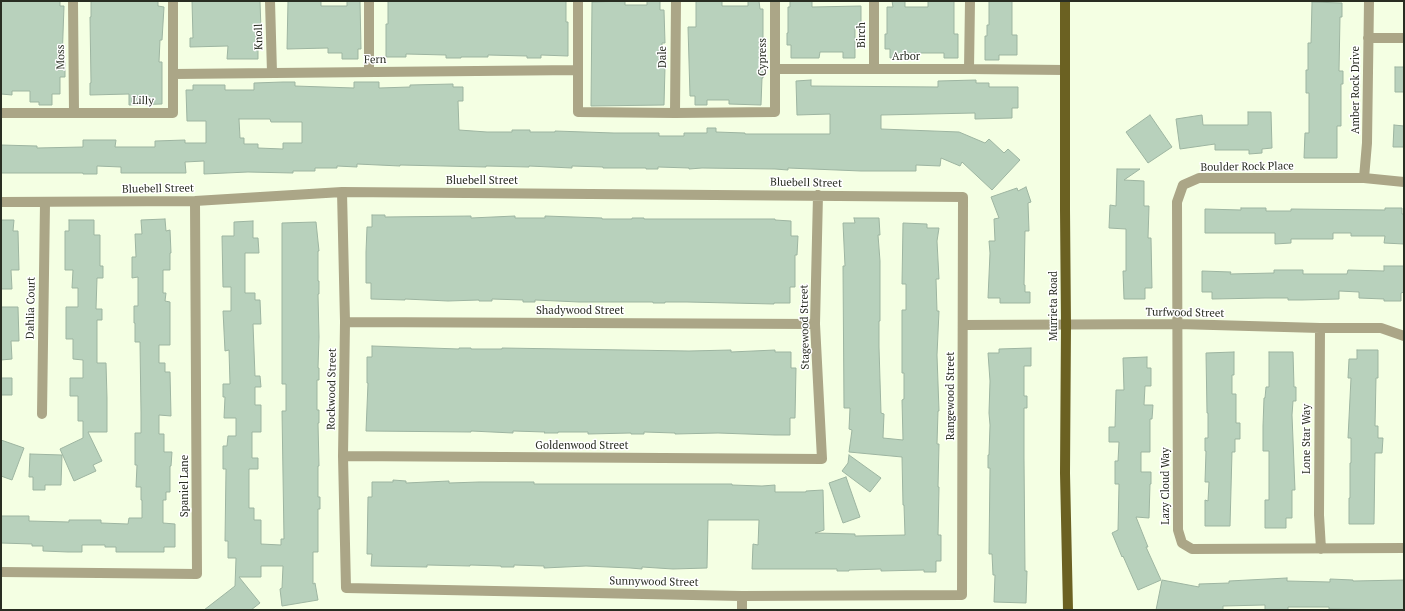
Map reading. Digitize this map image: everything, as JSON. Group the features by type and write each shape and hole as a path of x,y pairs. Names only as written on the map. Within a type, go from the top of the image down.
{"main road":[{"name":"Murrieta Road","path":"1065,1 1065,473 1068,610"}],"street":[{"name":"Moss","path":"73,1 74,112"},
{"name":"Lilly","path":"1,113 173,113 173,1"},
{"name":"Knoll","path":"270,1 272,73"},
{"path":"369,1 369,72"},
{"path":"578,1 578,112 675,113"},
{"name":"Dale","path":"675,113 676,1"},
{"name":"Cypress","path":"675,113 775,112 775,1"},
{"name":"Birch","path":"874,1 874,69"},
{"path":"969,69 970,1"},
{"name":"Amber Rock Drive","path":"1364,178 1367,144 1369,1"},
{"path":"1368,38 1404,38"},
{"name":"Arbor","path":"776,69 1065,70"},
{"name":"Fern","path":"173,74 578,70"},
{"name":"Boulder Rock Place","path":"1178,324 1177,202 1183,185 1200,178 1364,178 1404,182"},
{"name":"Bluebell Street","path":"1,202 45,203 195,201 342,192 963,198"},
{"name":"Rockwood Street","path":"342,192 345,322 343,456 346,588"},
{"name":"Stagewood Street","path":"818,196 815,324 822,459"},
{"name":"Rangewood Street","path":"962,595 963,198"},
{"name":"Spaniel Lane","path":"1,572 197,574 195,201"},
{"name":"Dahlia Court","path":"42,414 45,203"},
{"name":"Shadywood Street","path":"345,322 815,324"},
{"name":"Turfwood Street","path":"963,325 1178,324 1320,328 1381,328 1404,336"},
{"name":"Lazy Cloud Way","path":"1178,324 1178,530 1182,542 1192,549 1404,548"},
{"name":"Lone Star Way","path":"1320,328 1319,515 1321,549"},
{"name":"Goldenwood Street","path":"343,456 822,459"},
{"name":"Sunnywood Street","path":"346,588 742,596 962,595"},
{"path":"742,596 742,610"}],"building":[{"path":"1,1 60,1 60,6 64,6 62,62 65,62 65,77 60,77 60,94 52,94 52,105 39,105 39,102 30,102 30,91 12,91 12,95 1,94"},
{"path":"91,1 158,1 158,6 164,7 159,62 162,62 162,104 129,105 129,94 90,95"},
{"path":"192,1 260,1 261,30 258,30 258,59 227,59 228,46 190,47 190,38 193,38"},
{"path":"288,1 321,1 321,6 347,6 347,1 360,1 361,49 358,49 358,59 342,59 342,53 328,53 328,48 287,49"},
{"path":"388,1 566,1 566,22 568,22 568,56 541,55 541,58 527,58 527,56 488,55 488,57 446,58 446,55 406,54 406,57 386,57"},
{"path":"625,1 625,5 647,5 647,1 660,1 660,10 664,10 665,43 662,43 662,67 665,67 664,105 591,106 592,2"},
{"path":"696,1 722,1 722,6 748,6 748,1 759,1 760,9 763,9 763,78 761,105 729,104 729,100 707,100 707,105 695,105 695,96 690,96 688,27 696,27"},
{"path":"790,1 812,1 812,7 861,6 861,26 855,26 855,58 843,58 843,52 820,52 819,58 791,58 791,45 787,45 788,7 790,7"},
{"path":"892,1 905,1 905,7 928,7 928,1 954,1 954,34 958,34 958,58 944,58 944,53 901,53 901,58 890,58 890,49 885,49 885,34 887,34 887,7 893,7"},
{"path":"989,1 1012,1 1012,35 1017,35 1017,55 999,55 999,60 985,60 985,36 987,36 987,25 989,25"},
{"path":"1312,2 1342,3 1342,17 1340,17 1339,71 1343,71 1343,84 1341,84 1341,126 1337,126 1337,158 1304,158 1305,133 1309,133 1309,93 1306,93 1306,70 1308,70 1308,43 1311,43"},
{"path":"1395,67 1404,67 1404,92 1395,92"},
{"path":"811,80 811,86 938,87 938,81 976,80 976,83 989,83 989,87 1018,87 1018,108 1012,108 1012,118 975,119 975,113 881,115 881,129 959,132 985,143 989,139 1004,153 1008,149 1020,160 992,190 962,162 960,166 941,158 940,166 916,165 916,171 861,171 788,168 788,170 689,169 658,167 658,169 646,169 572,166 572,168 529,166 400,166 357,164 357,167 337,166 337,168 315,168 315,171 293,171 293,173 248,172 204,174 204,161 185,162 186,173 121,173 121,167 97,166 97,174 1,173 1,145 37,146 37,148 83,147 83,140 116,140 115,147 155,147 155,141 185,140 185,143 206,143 206,121 187,121 186,90 193,90 193,85 225,85 225,90 254,90 254,83 283,82 295,82 295,86 354,88 354,82 379,82 379,88 410,87 410,85 453,84 453,87 463,87 463,101 458,101 459,130 487,132 530,130 530,132 659,133 659,136 684,136 684,133 707,133 707,128 716,128 716,132 745,134 830,134 830,114 797,115 796,81","holes":["239,119 270,119 271,122 302,122 302,143 283,143 283,149 258,148 258,144 244,144 244,138 240,138"]},
{"path":"1248,112 1271,112 1272,148 1262,149 1262,153 1249,154 1249,150 1215,150 1215,144 1180,149 1176,119 1202,115 1203,125 1248,125"},
{"path":"1150,115 1172,147 1148,163 1126,132"},
{"path":"1394,125 1404,126 1404,147 1393,147"},
{"path":"1117,169 1140,169 1124,180 1144,181 1144,206 1149,206 1148,238 1151,238 1152,288 1145,288 1145,299 1124,299 1123,271 1126,271 1126,229 1109,228 1110,205 1116,206"},
{"path":"1026,187 1031,202 1028,203 1029,231 1025,231 1024,285 1025,292 1030,292 1030,303 1000,303 1000,298 988,298 990,253 989,241 995,241 994,219 999,218 991,197 1017,188 1018,191"},
{"path":"1241,208 1266,208 1266,211 1291,211 1291,209 1385,210 1385,208 1402,208 1402,214 1404,214 1404,244 1384,243 1385,236 1351,236 1351,233 1333,233 1333,239 1291,239 1291,243 1275,244 1275,233 1205,233 1205,209 1241,210"},
{"path":"372,215 385,215 385,217 471,216 471,218 515,216 515,218 545,218 545,216 602,219 775,219 791,221 791,236 798,236 797,255 795,255 795,287 790,287 790,303 774,304 579,302 535,300 535,302 523,302 523,300 492,299 492,301 448,301 371,299 371,283 366,283 366,252 367,227 372,227"},
{"path":"854,218 879,218 879,347 881,413 884,414 883,438 903,440 902,400 904,399 904,373 902,373 902,310 906,310 906,284 902,284 903,223 927,224 927,228 939,228 937,241 939,279 936,279 937,311 939,311 937,355 939,411 937,444 939,444 938,535 941,535 941,561 936,561 936,572 924,572 924,570 881,571 881,569 837,571 837,569 752,569 753,544 758,545 759,520 708,520 707,568 673,569 642,567 642,569 586,566 544,568 544,566 514,565 514,567 470,565 427,565 427,567 371,566 372,554 367,554 368,497 372,497 372,482 393,482 393,480 406,481 406,483 449,481 449,483 534,482 534,484 775,485 775,492 806,492 823,490 824,530 815,533 855,534 855,536 905,535 902,457 849,452 852,430 849,429 850,408 844,408 843,266 845,266 843,223 855,223"},
{"path":"165,219 166,231 170,230 171,253 170,270 163,270 163,293 166,293 165,301 170,302 170,345 159,345 159,363 165,363 165,372 170,372 171,416 159,415 159,434 164,434 164,452 172,452 170,466 170,492 166,492 166,500 163,500 163,523 175,524 175,547 164,547 164,552 116,552 116,547 105,547 105,545 82,545 82,552 68,552 43,551 43,546 32,546 32,544 1,543 1,516 29,516 29,521 69,522 69,520 101,520 101,523 128,524 129,518 142,518 141,487 136,487 137,465 135,465 135,433 141,433 140,342 135,342 134,323 134,306 138,306 138,277 132,278 132,257 136,257 135,234 142,234 141,220"},
{"path":"1,220 14,220 13,231 18,231 19,270 11,270 12,289 1,289"},
{"path":"69,220 94,220 94,235 100,235 100,266 103,266 103,278 97,278 96,309 102,309 102,320 97,320 97,363 106,363 107,398 107,432 88,432 102,461 93,465 96,471 74,481 60,449 83,438 83,421 78,421 78,396 70,396 70,378 83,378 83,360 73,359 73,339 66,339 66,307 78,307 78,288 72,288 73,270 65,270 65,231 69,231"},
{"path":"253,221 253,238 258,238 259,253 245,253 245,293 255,293 255,300 260,300 261,324 253,324 255,376 260,376 261,387 255,387 255,405 261,405 261,432 252,432 252,458 258,458 258,469 249,469 249,508 254,508 254,520 261,520 261,544 281,545 281,539 284,539 282,411 286,411 286,384 282,384 282,223 316,222 319,251 319,380 317,380 317,410 319,410 318,497 320,497 320,509 318,509 318,552 313,552 313,584 315,583 318,600 282,606 280,589 282,588 283,566 261,566 261,577 239,577 260,603 251,610 204,610 235,586 236,558 228,558 228,541 225,541 226,469 223,469 223,446 227,446 228,436 236,436 236,418 224,418 225,397 223,397 223,384 230,384 229,350 225,351 223,311 231,311 231,287 223,287 222,236 234,236 234,222"},
{"path":"1384,266 1404,266 1404,292 1401,293 1401,301 1384,301 1384,299 1359,298 1359,292 1339,291 1339,299 1302,300 1288,300 1288,298 1212,299 1212,292 1202,292 1202,271 1231,272 1230,274 1274,273 1274,270 1303,270 1303,274 1347,274 1348,270 1384,271"},
{"path":"1,307 18,307 19,341 11,341 12,359 1,360"},
{"path":"372,346 459,349 731,350 731,352 775,350 775,352 791,352 791,368 796,368 795,418 790,418 790,435 718,433 675,434 644,432 644,434 588,434 588,432 544,433 545,432 513,431 513,433 471,431 366,431 368,383 367,357 372,357"},
{"path":"1031,348 1031,366 1024,366 1024,396 1027,396 1027,408 1024,408 1025,571 1027,571 1026,603 994,602 995,575 993,575 992,554 989,554 990,468 988,468 988,455 990,381 988,353 999,353 999,349"},
{"path":"1357,350 1378,350 1375,426 1378,426 1378,438 1383,438 1382,453 1375,453 1374,524 1349,524 1351,438 1348,438 1351,378 1348,378 1349,359 1357,359"},
{"path":"1234,352 1232,394 1236,394 1236,423 1240,423 1240,439 1235,439 1235,452 1232,452 1230,526 1205,526 1205,500 1208,501 1209,482 1205,482 1205,438 1208,438 1206,353"},
{"path":"1269,352 1293,352 1294,387 1296,387 1296,401 1293,401 1292,415 1295,490 1292,490 1292,518 1286,518 1286,528 1265,528 1265,500 1269,500 1269,451 1263,451 1263,426 1264,398 1266,387 1269,387"},
{"path":"1147,357 1147,368 1151,368 1151,386 1145,386 1144,405 1153,405 1152,419 1150,419 1150,452 1141,452 1141,472 1151,472 1149,518 1136,517 1148,547 1146,547 1161,580 1138,590 1112,533 1118,530 1119,484 1115,484 1115,461 1118,461 1119,442 1109,442 1109,427 1115,427 1116,390 1124,390 1123,358"},
{"path":"1,378 12,378 12,395 1,395"},
{"path":"1,440 24,448 12,480 1,476"},
{"path":"30,454 62,455 61,485 45,485 45,490 33,490 33,477 29,477"},
{"path":"849,455 881,478 870,492 842,471 848,463"},
{"path":"846,477 860,517 843,523 829,483"},
{"path":"1287,578 1287,581 1330,582 1330,579 1353,581 1404,580 1404,610 1288,607 1288,610 1265,610 1265,605 1223,606 1223,610 1156,610 1162,580 1199,587 1199,584"}]}
